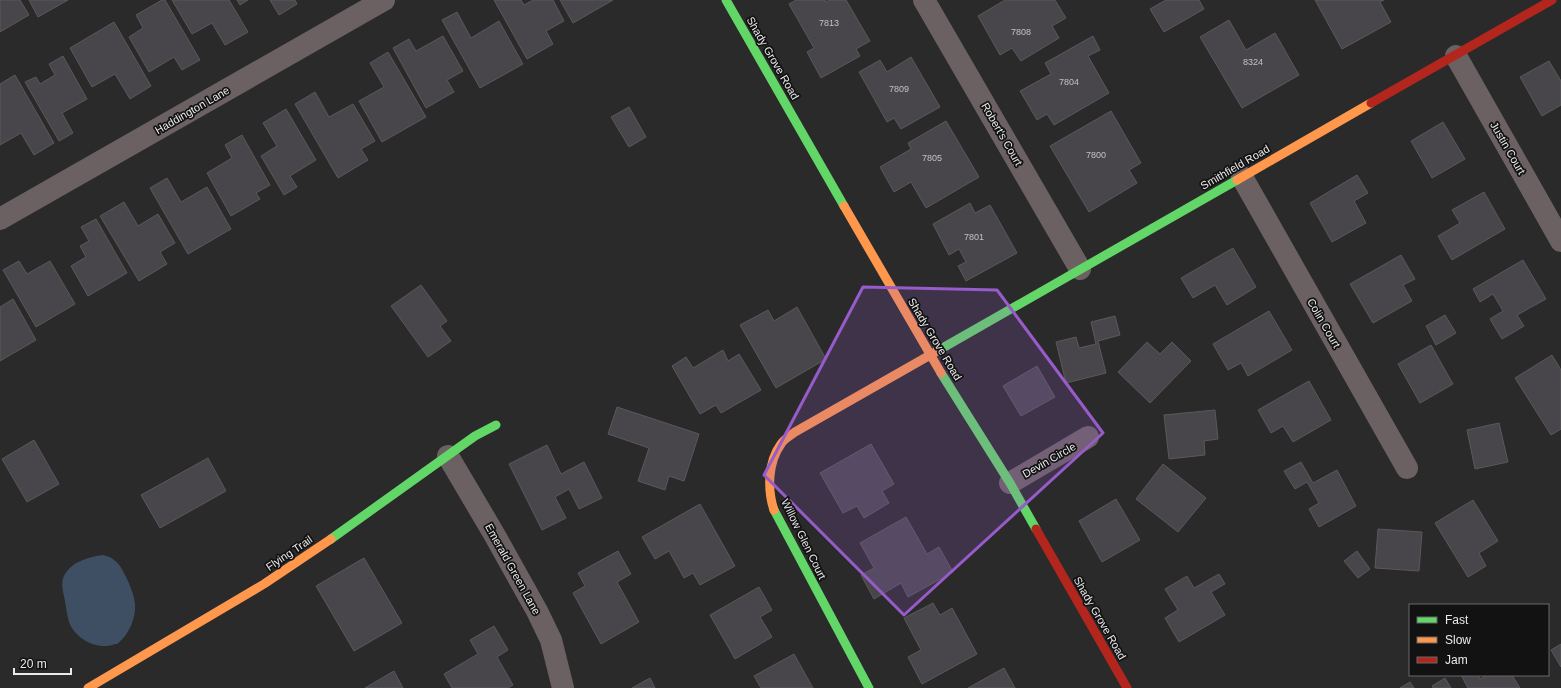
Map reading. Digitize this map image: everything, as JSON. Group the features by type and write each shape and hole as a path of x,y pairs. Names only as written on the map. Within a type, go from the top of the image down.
{"street":[{"name":"Haddington Lane","path":"0,219 384,0"},
{"name":"Shady Grove Road","path":"726,0 929,354 1010,484 1127,688"},
{"name":"Robert's Court","path":"924,0 1080,269"},
{"name":"Smithfield Road","path":"929,354 1456,56 1552,0"},
{"name":"Justin Court","path":"1456,56 1561,241"},
{"name":"Colin Court","path":"1242,177 1407,468"},
{"name":"Willow Glen Court","path":"869,688 774,509 769,484 772,463 781,444 795,432 929,354"},
{"name":"Flying Trail","path":"88,688 264,584 345,529 475,436 496,425"},
{"name":"Devin Circle","path":"1010,484 1088,437"},
{"name":"Emerald Green Lane","path":"448,456 537,611 551,640 563,688"}],"highlighted area":[{"path":"863,287 997,290 1103,433 904,615 764,475"}],"water":[{"path":"103,555 113,559 121,568 134,597 135,604 133,621 128,632 117,644 108,646 95,645 76,634 68,619 62,587 63,577 72,566 87,558"}],"building":[{"path":"0,0 20,0 29,15 0,32"},
{"path":"29,0 68,0 38,17"},
{"path":"162,0 165,0 200,60 182,70 174,57 149,72 129,37 143,28 136,15"},
{"path":"172,0 229,0 248,32 225,45 212,23 192,34"},
{"path":"237,0 248,0 240,5"},
{"path":"270,0 295,0 297,4 279,15"},
{"path":"494,0 521,0 524,5 533,0 553,0 564,21 546,31 553,44 527,59"},
{"path":"560,0 613,0 573,23"},
{"path":"796,0 825,0 826,2 829,0 846,0 870,41 856,49 860,56 821,78 807,52 814,48 789,4"},
{"path":"1005,0 1055,0 1066,18 1052,26 1059,38 1021,61 1012,48 1000,55 978,16"},
{"path":"1166,0 1199,0 1204,9 1164,32 1150,9"},
{"path":"1315,0 1384,0 1380,2 1391,22 1342,49"},
{"path":"457,12 471,38 499,21 523,64 480,88 442,20"},
{"path":"1229,20 1246,50 1275,33 1299,75 1242,108 1200,37"},
{"path":"114,22 151,86 130,99 115,74 92,87 70,48"},
{"path":"443,36 463,71 447,80 454,92 426,108 393,48 409,39 416,51"},
{"path":"1093,36 1100,50 1088,56 1109,93 1054,125 1047,114 1037,120 1020,91 1051,74 1045,63"},
{"path":"388,52 426,117 382,142 359,101 384,87 370,63"},
{"path":"63,56 87,99 62,113 73,133 59,141 25,82 36,77 40,84 55,75 49,64"},
{"path":"911,57 940,107 901,129 894,118 887,122 859,72 880,60 887,72"},
{"path":"1549,61 1561,81 1561,105 1542,116 1520,77"},
{"path":"15,75 54,143 34,155 21,133 0,145 0,84"},
{"path":"315,92 329,117 353,104 375,141 361,149 368,160 338,178 295,104"},
{"path":"629,107 646,137 629,147 611,117"},
{"path":"286,109 316,160 290,176 297,187 284,195 261,156 277,146 263,123"},
{"path":"1111,111 1141,163 1129,170 1137,183 1089,212 1050,146"},
{"path":"946,121 979,177 926,208 911,182 894,192 880,167 911,149 908,143"},
{"path":"1443,122 1465,159 1432,178 1411,141"},
{"path":"242,135 270,185 256,193 260,199 231,216 207,173 232,158 225,145"},
{"path":"1357,175 1368,193 1354,201 1366,223 1332,242 1310,203"},
{"path":"167,178 181,202 207,187 231,229 188,254 150,188"},
{"path":"1484,192 1505,229 1452,260 1438,236 1460,223 1452,210"},
{"path":"124,202 138,226 158,214 175,243 160,252 167,264 139,281 100,216"},
{"path":"970,203 975,213 990,205 1017,253 966,281 958,266 966,262 959,249 949,255 933,224"},
{"path":"96,219 127,273 88,296 71,266 86,257 80,246 89,241 81,227"},
{"path":"1233,248 1256,287 1227,305 1215,285 1193,298 1181,278"},
{"path":"1401,255 1415,279 1403,285 1412,301 1373,323 1350,284"},
{"path":"1523,260 1546,299 1517,315 1524,326 1502,339 1490,319 1503,311 1493,294 1480,302 1473,289"},
{"path":"19,261 27,274 50,261 75,304 36,327 3,270"},
{"path":"421,285 447,321 440,326 451,341 428,357 391,306"},
{"path":"13,299 36,340 0,361 0,307"},
{"path":"797,307 826,359 776,388 740,325 768,310 774,321"},
{"path":"1269,311 1292,350 1248,376 1241,363 1228,370 1213,344"},
{"path":"1445,315 1456,333 1436,345 1426,326"},
{"path":"1115,316 1120,335 1098,341 1106,373 1066,383 1056,342 1076,337 1079,348 1096,344 1091,322"},
{"path":"1147,342 1160,354 1172,342 1191,361 1150,403 1118,372"},
{"path":"1431,345 1453,384 1420,403 1398,364"},
{"path":"723,350 728,361 739,354 761,390 721,413 716,405 700,414 672,366 686,357 693,368"},
{"path":"1552,355 1561,370 1561,429 1551,435 1515,378"},
{"path":"1037,366 1055,397 1021,416 1003,386"},
{"path":"1309,381 1331,420 1293,442 1283,426 1271,433 1258,410"},
{"path":"617,407 699,434 684,481 669,476 665,490 638,481 649,448 608,434"},
{"path":"1215,410 1218,439 1204,441 1205,455 1169,459 1164,415"},
{"path":"1499,423 1508,462 1475,469 1467,430"},
{"path":"34,440 59,484 27,502 2,459"},
{"path":"871,444 894,484 882,491 889,503 864,518 857,506 843,513 820,473"},
{"path":"547,445 561,474 584,462 602,498 579,509 569,489 555,497 566,518 542,530 509,464"},
{"path":"208,458 226,491 160,528 141,495"},
{"path":"1301,462 1313,483 1337,470 1356,506 1319,527 1309,509 1319,503 1307,482 1295,489 1284,471"},
{"path":"1163,464 1206,498 1178,532 1136,499"},
{"path":"1116,499 1140,540 1102,562 1079,521"},
{"path":"1473,500 1498,541 1479,553 1486,566 1468,577 1435,523"},
{"path":"700,504 735,566 700,585 693,573 684,578 669,551 655,559 642,537"},
{"path":"906,517 927,554 939,547 953,572 908,597 901,583 874,599 861,575 874,568 860,543"},
{"path":"1378,529 1422,532 1419,571 1375,568"},
{"path":"618,551 631,574 617,582 639,622 601,644 573,593 585,586 578,573"},
{"path":"1357,551 1370,569 1358,578 1344,561"},
{"path":"364,558 402,623 354,651 316,586"},
{"path":"1219,574 1225,584 1211,592 1225,615 1179,642 1165,618 1178,610 1165,589 1187,576 1194,588"},
{"path":"759,587 772,610 760,617 772,637 735,659 710,615"},
{"path":"933,603 940,615 952,608 977,654 922,684 908,657 921,650 904,618"},
{"path":"494,626 508,650 497,657 513,685 508,688 452,688 444,674 478,654 470,640"},
{"path":"1561,644 1561,667 1551,650"},
{"path":"794,654 813,688 761,688 754,676"},
{"path":"1004,668 1015,688 968,688"},
{"path":"394,671 403,688 365,688"},
{"path":"1462,676 1478,676 1480,679 1485,676 1513,676 1520,688 1468,688"},
{"path":"650,678 655,688 632,688"},
{"path":"1445,678 1451,688 1433,688 1432,686"},
{"path":"1410,682 1414,688 1400,688"}],"traffic: fast":[{"path":"726,0 844,206"},
{"path":"939,350 1237,180"},
{"path":"941,373 1010,483 1036,529"},
{"path":"331,539 475,436 496,425"},
{"path":"774,510 869,688"}],"traffic: slow":[{"path":"1237,180 1371,103"},
{"path":"844,206 941,373"},
{"path":"774,510 770,493 771,467 773,459 784,441 795,432 939,350"},
{"path":"88,688 264,584 331,539"}],"traffic: jam":[{"path":"1371,103 1552,0"},
{"path":"1036,529 1127,688"}]}
